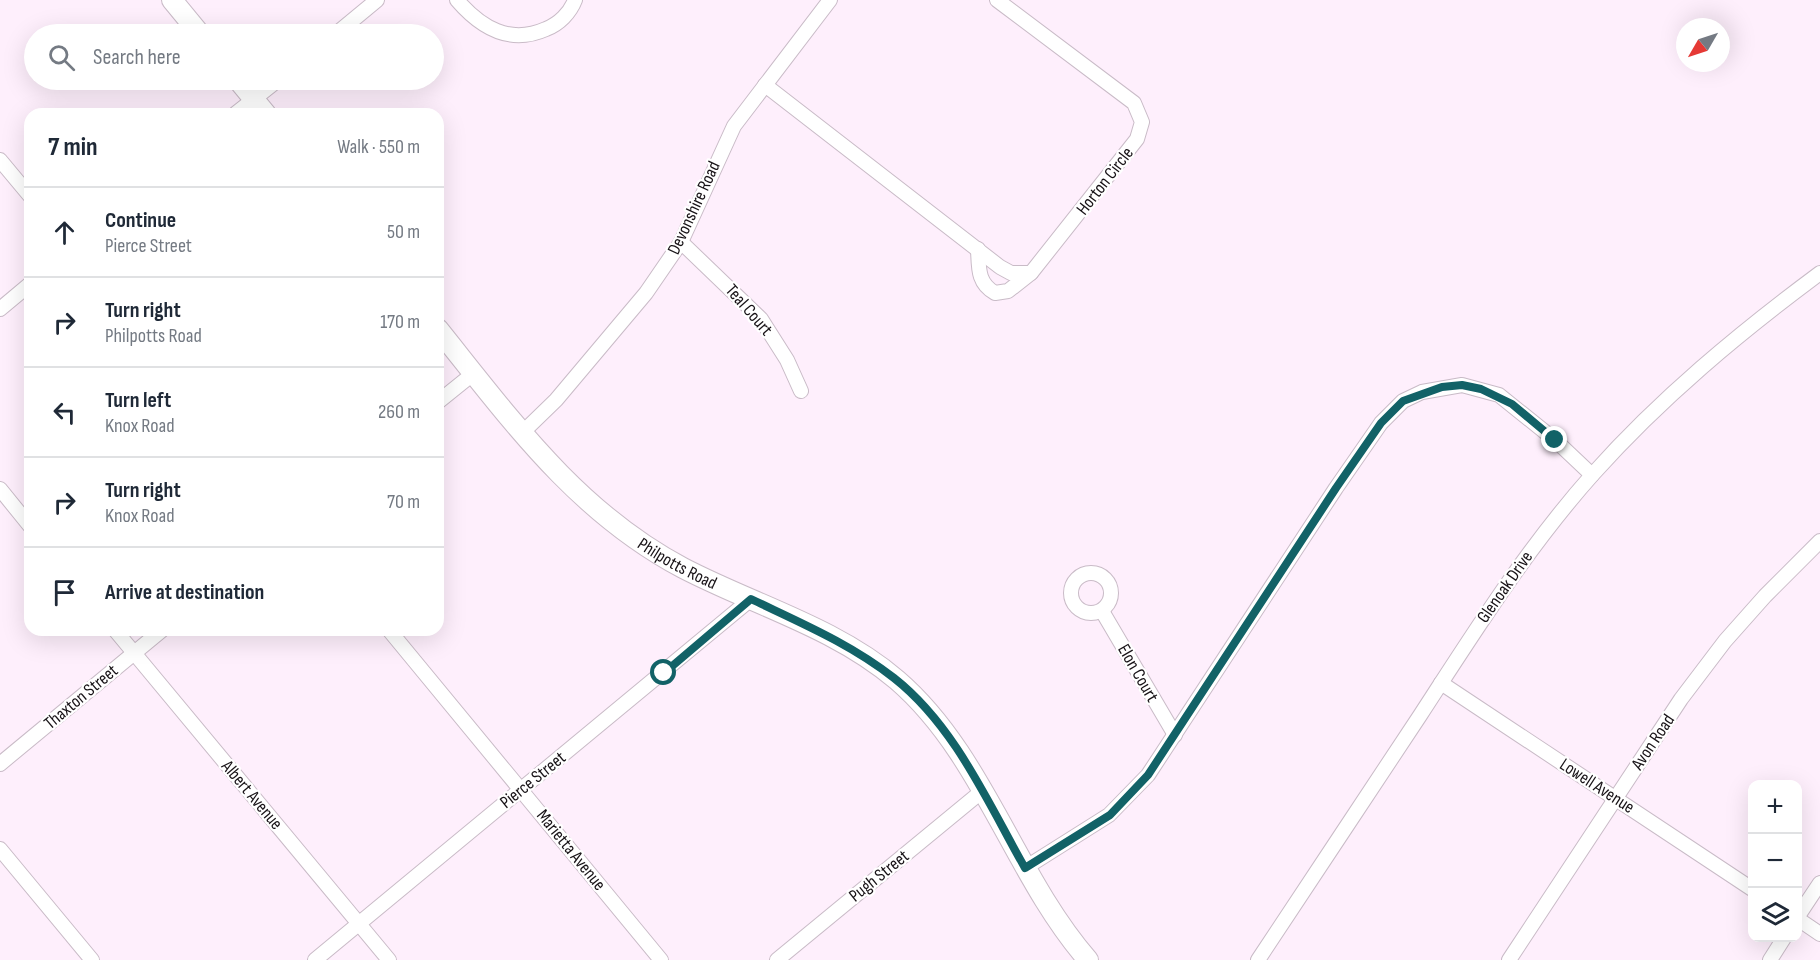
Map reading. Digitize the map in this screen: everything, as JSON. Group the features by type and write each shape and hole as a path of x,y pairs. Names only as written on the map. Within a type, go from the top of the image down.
{"street":[{"path":"172,0 192,24"},
{"path":"348,24 377,0"},
{"path":"457,0 470,16 486,27 518,37 532,35 551,27 565,16 575,0"},
{"name":"Devonshire Road","path":"522,433 556,400 646,293 681,242 734,126 830,0"},
{"name":"Horton Circle","path":"978,249 979,273 982,283 995,293 1008,291 1031,273 1137,139 1142,122 1134,104 997,0"},
{"path":"765,86 1011,273 1031,273"},
{"path":"246,90 260,106 271,90"},
{"path":"0,160 24,189"},
{"name":"Teal Court","path":"681,242 761,319 787,360 801,391"},
{"name":"Glenoak Drive","path":"1258,960 1504,587 1592,475 1635,429 1698,369 1746,328 1820,273"},
{"path":"0,309 24,289"},
{"name":"Philpotts Road","path":"444,336 522,433 570,486 620,528 683,568 833,638 896,679 937,721 1047,904 1088,960"},
{"path":"444,397 474,374"},
{"path":"1025,868 1096,825 1118,808 1148,775 1342,479 1381,423 1403,401 1422,392 1452,386 1481,389 1499,395 1555,440 1592,475"},
{"path":"0,489 24,519"},
{"name":"Avon Road","path":"1509,960 1681,699 1725,641 1765,596 1820,541"},
{"name":"Pierce Street","path":"315,960 751,599"},
{"name":"Elon Court","path":"1102,611 1175,735"},
{"name":"Albert Avenue","path":"120,636 389,960"},
{"name":"Thaxton Street","path":"0,764 155,636"},
{"name":"Marietta Avenue","path":"394,636 661,960"},
{"name":"Lowell Avenue","path":"1441,683 1750,888"},
{"name":"Pugh Street","path":"777,960 981,792"},
{"path":"0,849 92,960"},
{"path":"1802,910 1820,883"},
{"path":"1802,921 1820,934"},
{"path":"1770,960 1781,942"}],"route":[{"path":"664,673 751,599 833,638 896,679 920,701 937,721 956,748 1025,868 1110,815 1148,775 1336,488 1381,423 1403,401 1422,392 1442,387 1462,385 1481,389 1499,395 1555,440"}]}
